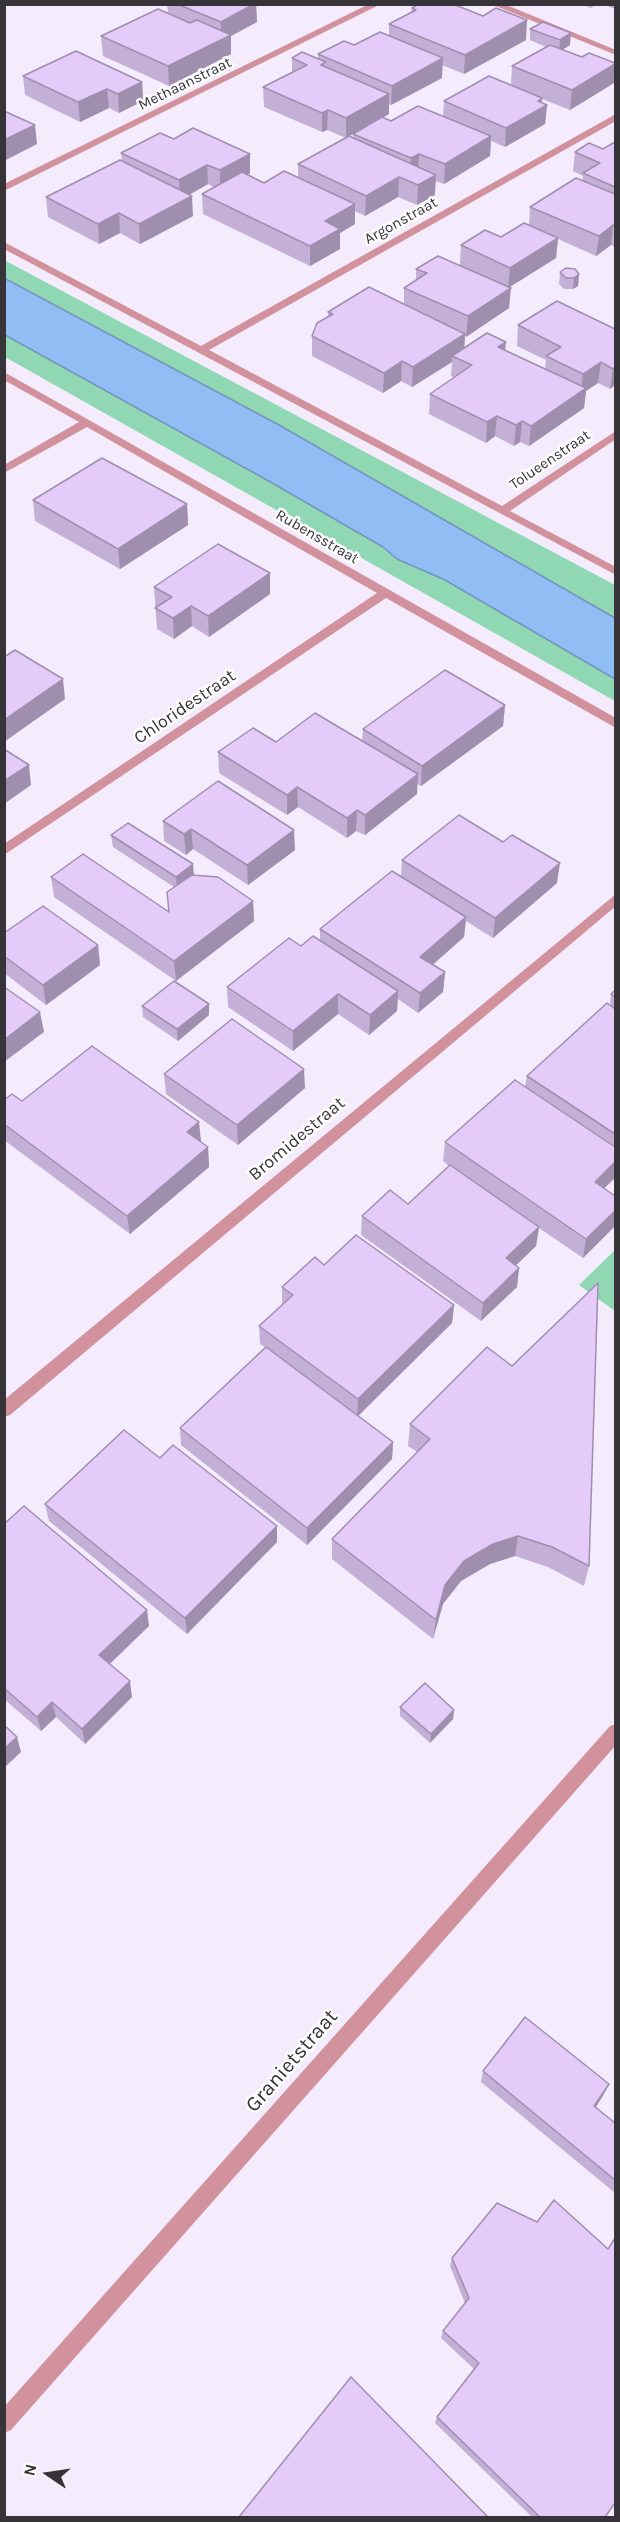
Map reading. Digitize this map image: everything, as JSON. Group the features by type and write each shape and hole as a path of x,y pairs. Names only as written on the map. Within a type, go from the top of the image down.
{"street":[{"name":"Methaanstraat","path":"4,188 377,4"},
{"path":"495,4 615,53"},
{"name":"Argonstraat","path":"202,350 615,117"},
{"path":"4,245 615,572"},
{"name":"Rubensstraat","path":"4,375 615,724"},
{"path":"4,470 87,422"},
{"name":"Tolueenstraat","path":"502,512 615,434"},
{"name":"Chloridestraat","path":"4,851 385,593"},
{"name":"Bromidestraat","path":"4,1410 615,898"},
{"name":"Granietstraat","path":"4,2423 615,1732"}],"green space":[{"path":"4,260 615,585 615,618 279,425 5,278"},
{"path":"4,335 267,480 383,547 397,559 445,580 615,679 615,701 5,357"},
{"path":"615,1250 615,1311 579,1285"}],"water":[{"path":"4,278 279,425 615,618 615,679 445,580 397,559 383,547 267,480 5,335"}],"building":[{"path":"177,4 254,4 221,22"},
{"path":"419,4 453,4 483,16 496,8 527,20 465,55 389,24 416,10 412,8"},
{"path":"158,9 190,23 197,20 231,35 168,66 101,36"},
{"path":"543,22 571,33 560,40 530,29"},
{"path":"380,32 443,58 392,86 318,54 344,41 354,45"},
{"path":"550,45 582,57 589,53 615,64 572,90 512,66"},
{"path":"76,51 142,82 118,94 107,89 78,102 23,76"},
{"path":"302,52 326,62 321,65 389,94 346,118 328,110 322,113 263,87 307,65 292,58"},
{"path":"489,76 542,98 538,101 547,105 506,128 444,101"},
{"path":"418,106 491,136 445,164 419,154 411,158 353,134 382,117 391,121"},
{"path":"4,111 35,125 4,140"},
{"path":"193,128 250,154 220,170 207,165 179,180 121,153 160,133 174,139"},
{"path":"349,136 436,175 418,185 399,177 366,196 298,164"},
{"path":"615,142 615,187 583,173 600,163 575,152 589,143 603,149"},
{"path":"120,160 192,196 139,224 119,213 98,224 46,197"},
{"path":"284,171 355,204 325,221 340,229 310,246 202,194 242,172 264,183"},
{"path":"576,178 615,194 615,226 613,225 599,236 530,207"},
{"path":"524,223 558,238 510,268 461,245 485,230 501,237"},
{"path":"438,256 511,288 468,316 404,288 427,273 416,269"},
{"path":"566,268 575,269 579,274 574,278 566,278 560,272"},
{"path":"369,287 465,334 413,367 402,361 384,373 312,336 317,323 333,314 328,312"},
{"path":"557,301 615,329 615,367 613,369 601,362 583,374 546,356 561,347 518,325"},
{"path":"487,333 506,342 498,347 586,388 531,426 522,421 516,425 497,416 487,422 430,394 472,365 452,356"},
{"path":"102,458 187,504 118,549 33,500"},
{"path":"218,544 270,573 208,616 191,606 173,618 155,608 172,597 154,587"},
{"path":"15,650 63,679 4,720 4,657"},
{"path":"445,670 505,705 422,766 363,729"},
{"path":"315,713 418,774 365,815 357,810 347,818 297,787 287,795 218,752 253,728 276,742"},
{"path":"4,749 29,765 4,781"},
{"path":"218,781 294,830 247,865 191,829 184,834 163,821"},
{"path":"459,815 503,842 512,835 560,863 495,918 402,860"},
{"path":"128,823 193,864 176,877 111,835"},
{"path":"83,854 169,912 167,892 192,875 218,877 253,901 174,961 51,877"},
{"path":"392,871 466,917 420,957 445,972 420,993 320,929"},
{"path":"43,906 98,945 43,985 4,956 4,933"},
{"path":"313,936 398,991 370,1015 338,994 293,1031 227,987 289,938 301,946"},
{"path":"174,981 209,1004 177,1029 142,1006"},
{"path":"4,987 40,1012 4,1040"},
{"path":"607,1003 615,1009 615,1134 527,1076"},
{"path":"232,1019 304,1069 237,1125 164,1074"},
{"path":"92,1046 199,1122 187,1132 208,1147 127,1216 4,1124 4,1100 12,1094 22,1101"},
{"path":"515,1080 615,1147 615,1162 595,1182 615,1196 615,1211 586,1239 445,1142"},
{"path":"450,1165 539,1227 506,1258 519,1268 483,1303 362,1216 390,1190 408,1204"},
{"path":"356,1235 454,1305 358,1399 259,1326 293,1295 282,1287 315,1257 324,1265"},
{"path":"598,1283 589,1566 552,1547 518,1536 493,1544 464,1561 445,1585 436,1620 332,1539 430,1439 410,1424 487,1347 512,1366"},
{"path":"266,1347 393,1442 307,1528 180,1428"},
{"path":"124,1430 160,1458 173,1445 277,1526 185,1618 45,1504"},
{"path":"24,1506 147,1610 99,1655 130,1681 82,1729 52,1702 37,1717 4,1688 4,1524"},
{"path":"425,1683 454,1710 431,1734 400,1707"},
{"path":"4,1725 17,1737 4,1749"},
{"path":"525,2017 609,2084 594,2106 615,2123 615,2180 483,2071"},
{"path":"554,2200 608,2249 615,2238 615,2503 605,2517 540,2517 437,2417 479,2363 443,2331 469,2298 452,2258 497,2203 537,2222"},
{"path":"351,2377 488,2517 239,2517"}]}
